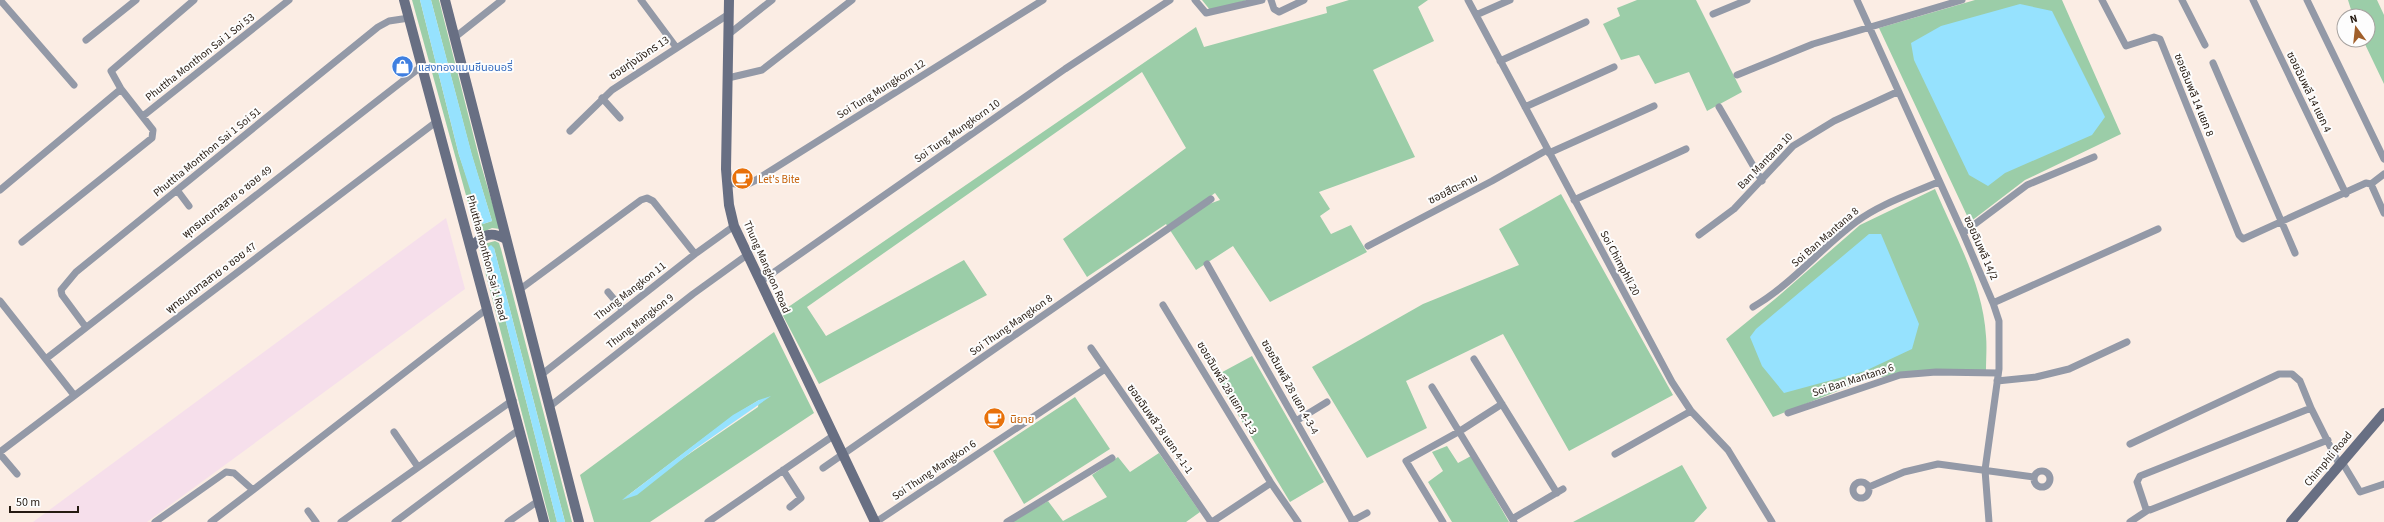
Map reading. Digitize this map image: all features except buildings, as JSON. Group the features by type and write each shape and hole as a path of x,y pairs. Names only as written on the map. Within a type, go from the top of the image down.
{"main road":[{"name":"Phutthamonthon Sai 1 Road","path":"404,0 436,122 472,247 544,522"},
{"name":"Phutthamonthon Sai 1 Road","path":"445,0 579,522"},
{"name":"Thung Mangkon Road","path":"729,0 727,183 729,205 734,226 875,522"},
{"path":"472,247 483,236 490,234 506,239"},
{"name":"Chimphli Road","path":"2291,522 2384,413"}],"street":[{"path":"0,0 74,85"},
{"path":"86,40 136,0"},
{"path":"22,242 152,138 153,130 111,75 113,68 194,0"},
{"name":"Phuttha Monthon Sai 1 Soi 53","path":"143,116 289,0"},
{"path":"454,38 502,0"},
{"path":"641,0 676,46"},
{"path":"729,34 772,0"},
{"path":"728,78 762,70 852,0"},
{"name":"Soi Tung Mungkorn 12","path":"727,183 746,185 756,180 1042,0"},
{"name":"Soi Tung Mungkorn 10","path":"760,282 1065,69 1170,0"},
{"path":"1195,0 1206,13 1262,0"},
{"path":"1271,0 1274,9 1279,12 1304,0"},
{"name":"Soi Chimphli 20","path":"1468,0 1672,382 1691,411 1728,450 1772,522"},
{"path":"1476,15 1510,0"},
{"path":"1712,14 1747,0"},
{"name":"ซอยฉิมพลี 14/2","path":"1857,0 1897,92 1963,233 1993,303 1999,321 1997,377 1985,470 1989,522"},
{"path":"1737,75 1813,44 1962,0"},
{"name":"ซอยฉิมพลี 14 แยก 8","path":"2102,0 2126,46 2154,37 2160,39 2239,235 2243,239 2281,223"},
{"path":"2182,0 2205,45"},
{"name":"ซอยฉิมพลี 14 แยก 4","path":"2253,0 2346,194"},
{"path":"2307,0 2384,159"},
{"name":"ซอยทุ่งมังกร 13","path":"570,131 602,98 676,46 729,14"},
{"name":"Phuttha Monthon Sai 1 Soi 51","path":"85,326 62,295 64,285 76,272 378,27 389,21 409,18"},
{"path":"1500,61 1586,22"},
{"path":"2213,63 2295,253"},
{"name":"พุทธมณฑลสาย ๑ ซอย 49","path":"47,358 85,326 422,66"},
{"path":"1525,107 1614,67"},
{"path":"0,190 121,89"},
{"name":"Ban Mantana 10","path":"1699,235 1734,209 1762,181 1793,146 1810,133 1897,92"},
{"path":"602,98 620,118"},
{"name":"ซอยสีตะคาม","path":"1368,246 1492,182 1548,151 1654,106"},
{"path":"1719,107 1762,181"},
{"name":"พุทธมณฑลสาย ๑ ซอย 47","path":"0,453 74,395 436,122"},
{"path":"1574,200 1686,149"},
{"path":"1963,233 2027,185 2094,157"},
{"path":"2281,223 2346,194 2366,183 2371,184 2384,174"},
{"name":"Soi Ban Mantana 8","path":"1752,307 1786,286 1856,222 1872,212 1938,182"},
{"path":"2371,184 2384,213"},
{"path":"177,190 189,206"},
{"path":"519,290 641,200 647,198 653,201 695,254"},
{"name":"Soi Thung Mangkon 8","path":"823,468 1211,199"},
{"name":"Thung Mangkon 11","path":"541,375 695,254 734,226"},
{"path":"1993,303 2158,229"},
{"name":"Thung Mangkon 9","path":"549,407 693,294 747,255"},
{"name":"ซอยฉิมพลี 28 แยก 4-3-4","path":"1207,264 1353,522"},
{"path":"608,292 623,310"},
{"path":"0,300 47,358 74,395"},
{"name":"ซอยฉิมพลี 28 แยก 4-1-3","path":"1163,305 1271,483 1298,522"},
{"path":"212,522 488,308"},
{"name":"Soi Ban Mantana 6","path":"1788,413 1900,375 1936,372 1997,377 2036,377 2069,368 2127,342"},
{"name":"ซอยฉิมพลี 28 แยก 4-1-1","path":"1092,348 1105,369 1212,522"},
{"path":"1432,387 1513,520 1560,491 1474,359"},
{"name":"Soi Thung Mangkon 6","path":"875,522 1105,369"},
{"path":"2130,444 2279,374 2292,374 2300,381 2311,408 2328,440 2360,492 2384,484"},
{"path":"341,522 513,400"},
{"path":"1296,421 1327,402"},
{"path":"1443,522 1406,461 1460,431 1502,404"},
{"path":"2148,510 2137,482 2140,476 2311,408"},
{"path":"1615,454 1691,411"},
{"path":"395,522 520,429"},
{"path":"394,432 418,467"},
{"path":"708,522 833,436"},
{"path":"2130,522 2148,510 2328,440"},
{"path":"0,453 17,474"},
{"path":"1007,522 1112,458"},
{"path":"1869,487 1904,472 1938,464 2034,477"},
{"path":"783,470 801,498 790,507"},
{"path":"155,522 226,472 234,472 253,490"},
{"path":"1212,522 1271,483"},
{"path":"508,522 538,501"},
{"path":"308,511 316,522"},
{"path":"1353,522 1367,513"}],"shaded area":[{"path":"446,218 465,289 147,522 33,522"}],"green space":[{"path":"412,0 420,0 459,155 483,224 492,221 472,156 431,0 439,0 481,165 500,229 492,228 477,235"},
{"path":"1202,0 1248,0 1210,10"},
{"path":"1349,0 1428,0 1418,7 1434,41 1373,70 1415,157 1319,192 1330,209 1320,216 1331,234 1351,225 1367,252 1270,302 1233,246 1196,270 1166,224 1087,277 1063,239 1186,148 1142,72 807,307 826,336 964,260 987,295 819,384 781,312 1196,27 1204,47 1327,13 1326,7","holes":["1215,193 1220,200 1190,211"]},
{"path":"1637,0 1696,0 1742,92 1707,111 1689,72 1655,84 1639,55 1621,60 1603,24 1620,16 1617,8"},
{"path":"1975,0 2062,0 2121,134 2025,180 1970,222 1879,28"},
{"path":"2348,0 2377,0 2384,15 2384,84 2367,48 2376,48 2376,8 2350,8"},
{"path":"1935,189 1967,261 1980,298 1986,336 1986,370 1879,377 1860,382 1773,417 1726,339 1775,299 1860,225"},
{"path":"1561,194 1673,395 1569,451 1503,334 1406,381 1427,428 1367,458 1312,367 1423,304 1519,265 1499,229"},
{"path":"495,241 499,243 501,249 572,522 565,522 494,248 487,248 557,522 550,522 479,248 484,244"},
{"path":"774,332 814,413 650,522 594,522 580,475","holes":["759,400 758,407 623,499 733,416"]},
{"path":"1252,356 1324,482 1290,502 1215,376"},
{"path":"1075,397 1110,449 1024,504 993,451"},
{"path":"1447,446 1458,463 1471,456 1509,522 1452,522 1428,482 1443,471 1432,452"},
{"path":"1159,453 1200,512 1186,522 1011,522 1048,501 1063,521 1107,497 1092,475 1118,457 1130,472"},
{"path":"1682,465 1707,508 1694,522 1573,522"}],"water":[{"path":"420,0 431,0 472,155 492,221 483,224 480,221 459,155"},
{"path":"2020,4 2052,11 2105,117 2092,135 2005,173 1988,186 1969,175 1914,60 1911,43 1941,26"},
{"path":"1869,234 1881,234 1919,324 1912,349 1865,371 1784,393 1762,366 1750,337 1756,329"},
{"path":"491,245 494,248 565,522 557,522 487,248"},
{"path":"771,396 695,449 637,495 622,500 733,415 759,400"}],"place":[{"name":"แสงทองแมนชีนอนอรี่","path":"402,67"},
{"name":"Let's Bite","path":"743,179"},
{"name":"นิยาย","path":"995,419"}]}
